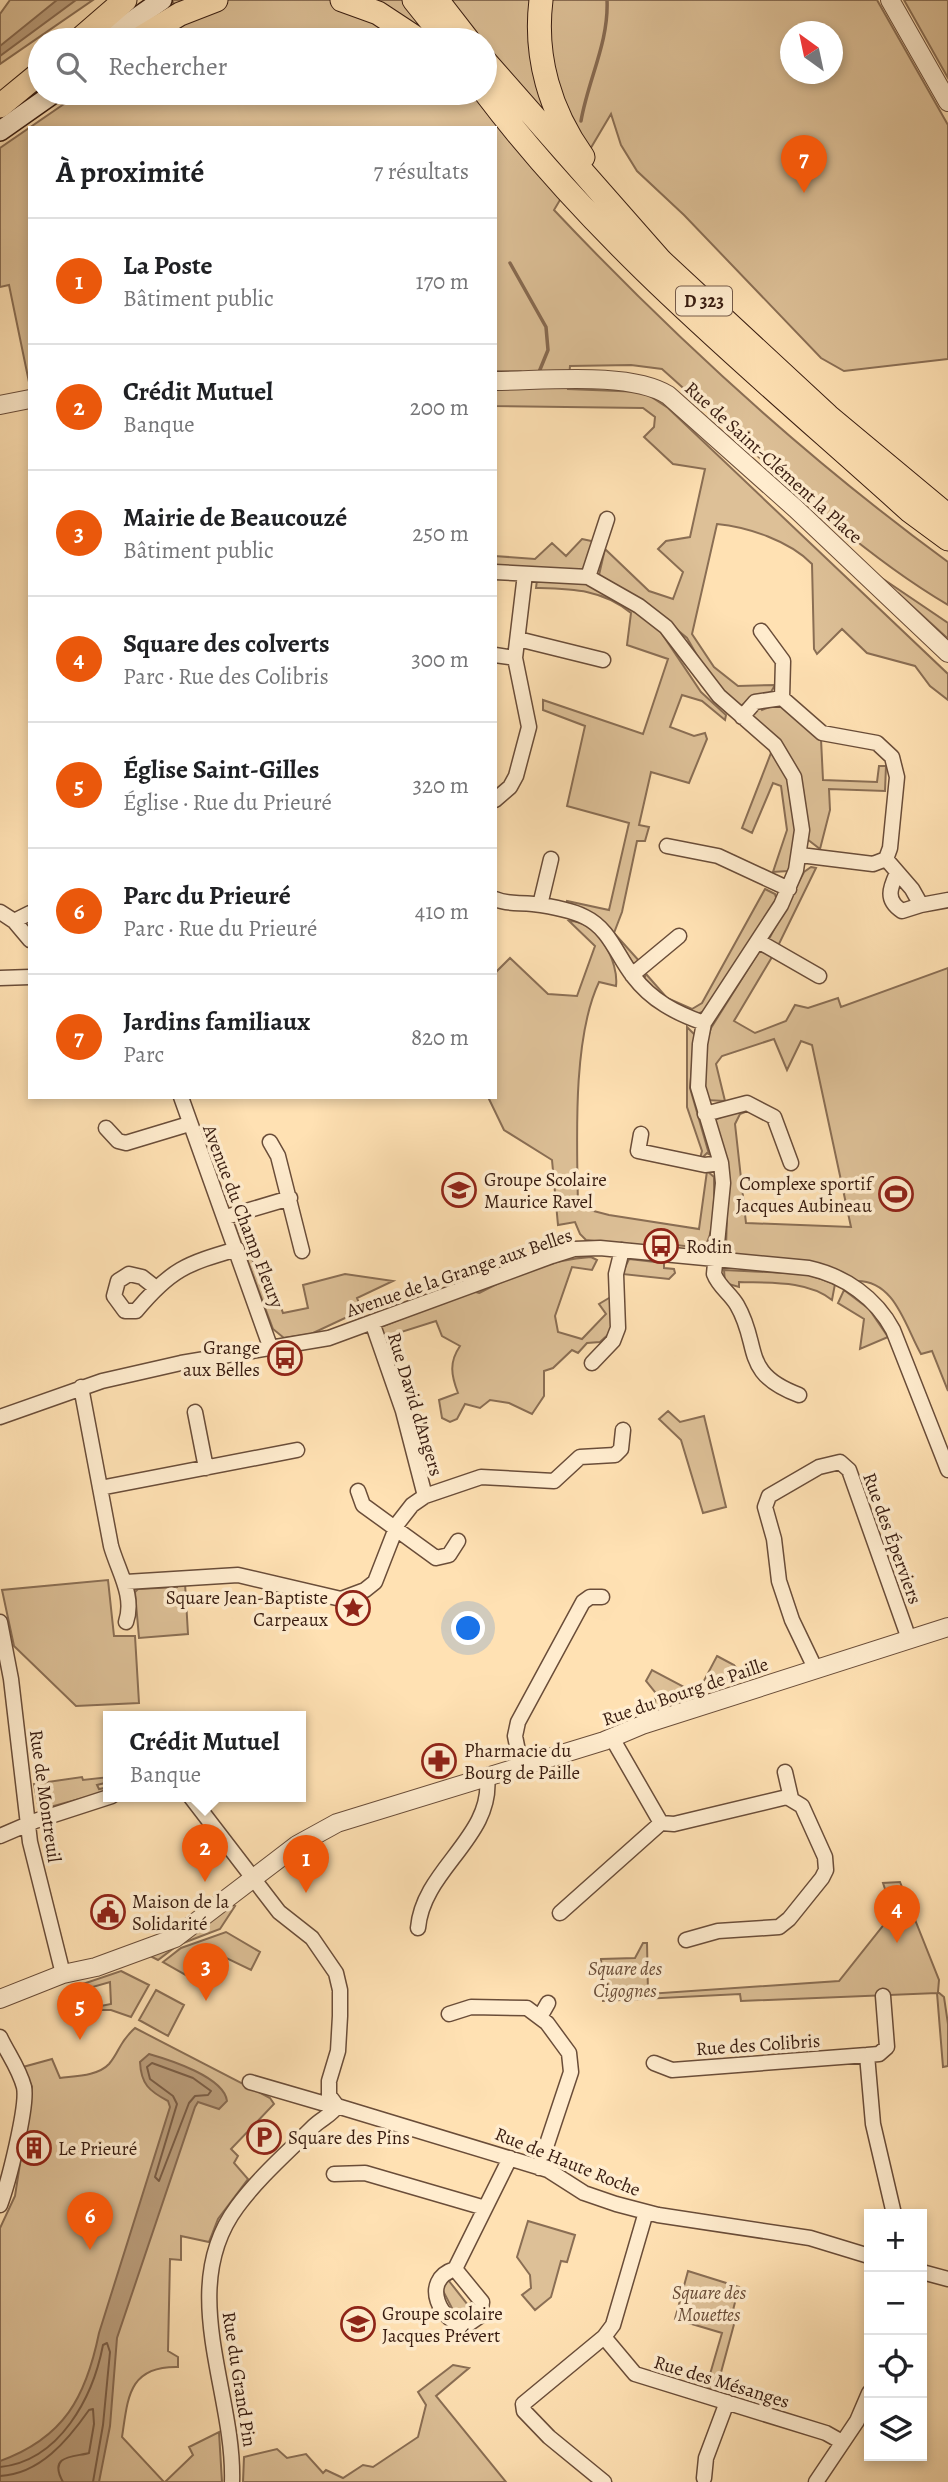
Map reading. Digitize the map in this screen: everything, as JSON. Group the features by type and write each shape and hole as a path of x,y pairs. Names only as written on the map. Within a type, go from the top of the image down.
{"highway":[{"path":"93,28 125,0"},
{"path":"157,28 180,14 216,0"},
{"path":"342,0 377,13 400,28"},
{"path":"414,0 436,28"},
{"path":"437,0 459,28"},
{"path":"541,0 541,55 551,99 567,135 619,201 634,232"},
{"name":"D 323","path":"497,75 661,261 828,416 948,516"},
{"path":"0,106 28,83"},
{"path":"486,105 518,136"},
{"name":"D 323","path":"495,105 553,177 646,272 910,511 948,539"}],"main road":[{"path":"123,28 165,0"},
{"path":"133,28 165,0"},
{"path":"0,117 28,97"},
{"path":"0,131 37,105"}],"street":[{"path":"890,0 948,102"},
{"name":"Rue de Saint-Clément la Place","path":"497,381 623,381 645,384 668,394 796,509 948,653"},
{"path":"0,405 28,399"},
{"path":"588,578 607,519"},
{"path":"497,572 588,578 639,606 666,627 712,688 775,745 792,770 802,817 800,855 789,889 758,942 704,1023 697,1066 698,1087 721,1163 723,1196 716,1261 717,1281 738,1306 758,1367 776,1384 800,1395"},
{"path":"497,798 516,776 530,727 516,658 526,574"},
{"path":"761,631 783,661 782,698"},
{"path":"517,639 603,660"},
{"path":"497,654 516,658"},
{"path":"742,716 755,702 782,698 822,733 877,743 892,757 897,777 890,848 886,859 873,864 800,855"},
{"path":"667,846 718,856 789,889"},
{"path":"540,905 551,859"},
{"path":"886,859 912,889 921,905"},
{"path":"897,873 890,892 894,905 901,911 948,900"},
{"path":"497,900 540,905 585,917 597,925 614,944 632,975 663,1005 704,1023"},
{"path":"0,912 14,921 28,938"},
{"path":"14,921 28,914"},
{"path":"632,975 679,936"},
{"path":"758,942 819,976"},
{"path":"0,978 28,977"},
{"name":"Avenue du Champ Fleury","path":"182,1099 271,1349"},
{"path":"705,1114 747,1103 774,1117 791,1163"},
{"path":"106,1128 118,1141 126,1143 189,1124"},
{"path":"641,1134 638,1151 705,1165 721,1163"},
{"path":"270,1142 278,1156 302,1251"},
{"path":"226,1217 290,1198"},
{"name":"Avenue de la Grange aux Belles","path":"0,1417 81,1387 181,1363 329,1338 563,1252 585,1248 622,1250 809,1268 838,1278 867,1297 893,1330 948,1470"},
{"path":"156,1288 189,1263 237,1249"},
{"path":"592,1363 613,1341 618,1328 616,1274 622,1250"},
{"name":"Rue David d'Angers","path":"372,1322 403,1411 425,1496"},
{"path":"81,1387 111,1546 118,1570 126,1582 126,1622"},
{"path":"195,1412 206,1468"},
{"path":"126,1582 239,1575 341,1599 365,1590 375,1582 394,1530 406,1512 425,1496 481,1477 554,1481 579,1457 615,1455 621,1449 623,1430"},
{"path":"100,1488 297,1450"},
{"name":"Rue des Éperviers","path":"815,1668 792,1620 779,1581 774,1538 765,1507 769,1496 828,1463 841,1462 849,1470 909,1639"},
{"path":"358,1491 363,1505 394,1530 439,1559 449,1555 458,1541"},
{"path":"521,1766 515,1736 518,1722 583,1602 590,1597 602,1597"},
{"name":"Rue de Montreuil","path":"0,1622 11,1679 27,1823 63,1974"},
{"name":"Rue du Bourg de Paille","path":"0,1999 63,1974 96,1967 175,1938 296,1845 327,1828 612,1738 642,1725 948,1627"},
{"path":"612,1738 661,1823"},
{"path":"785,1772 791,1798"},
{"path":"418,1928 421,1904 428,1889 485,1812 487,1777"},
{"path":"560,1913 661,1823 674,1824 778,1798 791,1798 802,1806 827,1865 822,1878 789,1919 779,1927 718,1931 686,1940"},
{"path":"0,1836 27,1823 103,1799"},
{"path":"195,1802 279,1912 313,1938 339,1981 338,2051 329,2081 329,2105"},
{"path":"883,1996 887,2047 879,2054 867,2055 873,2124 893,2209"},
{"path":"540,2017 548,2003"},
{"path":"449,2014 471,2007 523,2007 540,2017 569,2053 572,2068 539,2168"},
{"path":"0,2037 17,2066 25,2090 10,2172 0,2205"},
{"name":"Rue des Colibris","path":"654,2063 672,2070 867,2055"},
{"name":"Rue de Haute Roche","path":"250,2082 510,2158 557,2174 593,2197 646,2212 764,2228 810,2238 864,2254"},
{"name":"Rue du Grand Pin","path":"232,2482 233,2453 211,2332 210,2277 213,2257 223,2230 240,2203 329,2105"},
{"path":"455,2269 510,2158"},
{"path":"334,2174 365,2173 485,2208"},
{"path":"604,2482 549,2437 524,2411 523,2404 604,2337 620,2307 646,2212"},
{"path":"927,2273 948,2279"},
{"name":"Rue des Mésanges","path":"604,2337 635,2374 826,2433 842,2442"},
{"path":"816,2482 857,2421 867,2398"},
{"path":"704,2478 706,2458 727,2402"}],"green space":[{"path":"10,0 93,0 52,28 28,28 28,45 0,64 0,14"},
{"path":"172,0 877,0 948,125 948,359 844,371 821,358 684,215 637,171 621,145 611,114 554,210 600,258 743,395 844,481 948,562 948,605 910,581 836,525 662,369 631,365 570,366 568,389 644,392 668,408 948,674 948,700 930,686 915,666 867,653 842,629 817,654 814,649 812,564 792,548 768,537 742,528 717,524 692,634 714,667 738,686 775,685 771,692 737,707 706,671 687,638 645,603 599,575 605,549 649,591 673,599 683,572 658,549 666,541 690,537 705,469 673,464 644,437 654,427 655,417 643,408 497,406 497,126 32,126 63,105 497,105 497,28 179,28 184,25"},
{"path":"904,0 948,0 948,78"},
{"path":"28,129 28,377 9,285 0,287 0,148"},
{"path":"582,539 596,542 586,568 578,571 497,567 497,556 535,559 552,543 566,556"},
{"path":"861,564 948,623 948,646"},
{"path":"537,580 588,583 625,601 660,631 701,692 726,715 725,720 702,701 682,695 670,727 694,736 705,733 707,739 689,783 651,772 639,825 649,827 645,841 637,841 622,912 614,933 566,905 567,901 609,910 629,823 567,806 585,726 543,710 543,700 643,734 668,659 627,645 631,613 620,605 586,592 536,588"},
{"path":"769,703 778,703 821,739 823,780 877,782 879,766 886,766 885,791 829,789 830,810 820,849 807,839 803,789 785,750 752,716 759,705 762,710 770,707"},
{"path":"771,753 783,763 789,775 798,845 788,871 773,872 787,830 781,786 773,783 752,833 742,828"},
{"path":"811,867 816,868 777,948 769,939 804,872"},
{"path":"765,889 775,894 777,901 705,1011 697,1014 666,1001 644,979 646,974 667,998 692,1009 702,1003"},
{"path":"569,921 589,928 597,935 610,955 616,976 616,986 599,982 584,1032 578,1092 578,1207 609,1215 699,1229 707,1171 714,1177 714,1204 711,1232 704,1248 656,1243 652,1248 586,1240 575,1222 558,1225 552,1160 504,1130 489,1099 497,1099 497,971 510,958 548,994 577,996 595,946"},
{"path":"614,933 641,963 634,965"},
{"name":"Complexe sportif Jacques Aubineau","path":"760,950 772,957 734,1021 755,1033 786,1021 795,1005 808,1008 838,998 841,1007 948,968 948,1391 932,1351 921,1354 904,1318 880,1288 869,1283 735,1256 726,1249 727,1214 714,1120 738,1110 750,1110 740,1114 735,1124 746,1223 851,1227 812,1045 801,1041 787,1070 774,1039 722,1056 716,1064 725,1101 705,1100 703,1053 711,1028"},
{"path":"687,1027 695,1035 690,1088 709,1154 703,1157 705,1161 699,1162 702,1151 687,1107"},
{"path":"237,1223 255,1266 266,1264 283,1313 308,1308 303,1285 345,1274 393,1281 357,1298 364,1316 345,1318 311,1334 284,1338 273,1329 235,1227"},
{"path":"591,1257 597,1260 592,1270 572,1267 555,1316 558,1332 582,1339 606,1314 599,1304 609,1298 612,1299 611,1332 600,1342 587,1343 578,1353 572,1350 553,1368 544,1371 544,1396 532,1414 509,1403 490,1400 480,1408 465,1404 457,1419 450,1422 442,1418 439,1400 458,1393 452,1369 460,1346 442,1336 436,1321 401,1332 388,1354 378,1328 472,1291 479,1293 533,1269"},
{"path":"629,1259 664,1263 664,1268 674,1269 675,1273 669,1279 622,1274"},
{"path":"724,1270 807,1274 835,1284 832,1300 811,1289 787,1284 739,1282 739,1287 725,1283"},
{"path":"844,1290 869,1309 888,1337 860,1349 864,1319 838,1303"},
{"path":"668,1411 680,1422 704,1416 726,1507 703,1513 681,1440 659,1419"},
{"path":"108,1580 114,1636 135,1636 139,1703 76,1706 14,1646 2,1590"},
{"path":"185,1583 188,1634 139,1638 135,1592 138,1589 177,1587 177,1584"},
{"path":"717,1656 734,1665 744,1678 722,1684 698,1692"},
{"path":"652,1670 695,1693 655,1708 655,1692 646,1681"},
{"path":"82,1777 83,1780 103,1778 103,1784 97,1785 99,1789 103,1788 103,1793 39,1810 34,1784"},
{"name":"Square des Cigognes","path":"900,1882 939,1980 938,1992 944,1997 948,2024 948,2066 943,2067 937,1993 741,2001 740,1994 603,2001 601,1959 635,1958 643,1943 647,1943 648,1994 839,1981 893,1913 883,1883"},
{"path":"230,1904 235,1906 220,1929 178,1945 158,1960 148,1955"},
{"path":"226,1932 260,1952 251,1970 216,1953 200,1983 163,1962 181,1948"},
{"path":"121,1971 149,1985 131,2017 111,2010 81,2010 111,2004 110,1982 75,1992 74,1987"},
{"path":"156,1990 184,2005 168,2036 139,2020"},
{"path":"135,2028 270,2098 274,2104 231,2149 238,2156 234,2163 248,2179 218,2219 209,2242 181,2236 181,2260 170,2259 168,2351 178,2357 178,2367 149,2372 140,2378 129,2397 122,2437 164,2482 0,2482 0,2228 15,2196 32,2087 23,2067 52,2059 60,2078 93,2073 109,2064"},
{"path":"528,2221 575,2235 567,2262 561,2261 551,2297 535,2310 522,2295 531,2288 530,2275 517,2257"},
{"name":"Square des Mouettes","path":"688,2271 739,2287 732,2314 736,2317 716,2391 706,2388 722,2333 675,2319"},
{"path":"457,2275 449,2281 468,2305 476,2299 474,2314 463,2319 455,2314 440,2285"},
{"path":"453,2365 469,2368 436,2396 506,2482 243,2482 244,2457 277,2449 287,2458 306,2454 323,2473 326,2470 343,2478 363,2465 373,2467 418,2437 426,2405 418,2392"},
{"path":"219,2432 222,2482 165,2482 193,2455 189,2447"}],"water":[{"path":"57,0 76,0 38,28 28,28 28,35 0,56 0,46"},
{"path":"149,2054 207,2077 224,2092 227,2101 219,2109 198,2102 195,2107 117,2338 110,2426 99,2482 0,2482 0,2461 22,2452 56,2427 79,2396 87,2377 170,2107 168,2101 147,2086 142,2076 140,2062"}],"waterway":[{"path":"581,121 605,31 607,0"},
{"path":"510,263 546,327 548,350 539,372 536,372"},
{"path":"497,372 521,372"},
{"path":"898,594 948,640"}],"place":[{"name":"Jardins familiaux","path":"804,193"},
{"name":"Groupe Scolaire Maurice Ravel","path":"459,1190"},
{"name":"Complexe sportif Jacques Aubineau","path":"896,1194"},
{"name":"Rodin","path":"661,1246"},
{"name":"Grange aux Belles","path":"285,1358"},
{"name":"Square Jean-Baptiste Carpeaux","path":"353,1608"},
{"name":"Pharmacie du Bourg de Paille","path":"439,1761"},
{"name":"Crédit Mutuel","path":"205,1882"},
{"name":"La Poste","path":"306,1893"},
{"name":"Maison de la Solidarité","path":"108,1912"},
{"name":"Square des colverts","path":"897,1943"},
{"name":"Mairie de Beaucouzé","path":"206,2001"},
{"name":"Église Saint-Gilles","path":"80,2040"},
{"name":"Square des Pins","path":"264,2137"},
{"name":"Le Prieuré","path":"34,2148"},
{"name":"Parc du Prieuré","path":"90,2250"},
{"name":"Groupe scolaire Jacques Prévert","path":"358,2324"}]}
